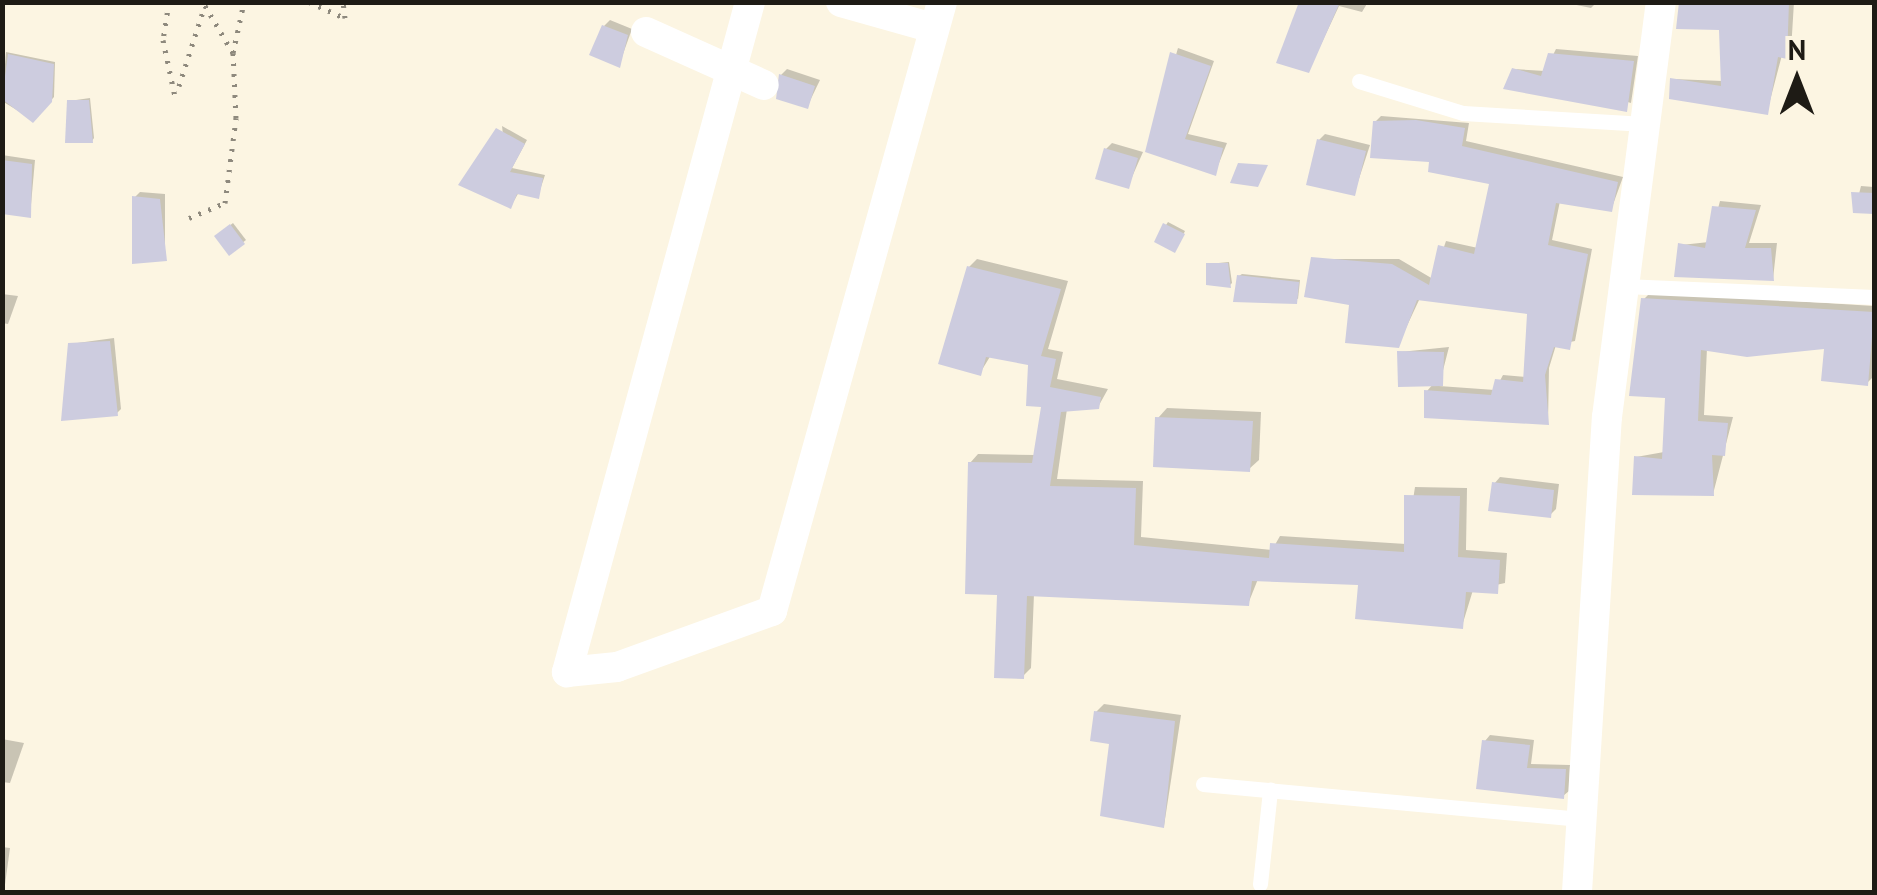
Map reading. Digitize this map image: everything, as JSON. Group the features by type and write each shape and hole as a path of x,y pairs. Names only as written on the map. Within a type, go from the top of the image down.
{"street":[{"path":"750,2 567,672 617,668 772,611 937,15 841,2"},
{"path":"1578,892 1624,286 1661,2"},
{"path":"646,32 730,75 764,85"}],"lane":[{"path":"1360,80 1463,113 1645,124"},
{"path":"1624,286 1874,298"},
{"path":"1203,784 1583,818"},
{"path":"1260,884 1270,790"}],"path":[{"path":"169,2 163,40 178,87"},
{"path":"189,218 225,203 233,52 244,2"},
{"path":"309,2 345,18 340,2"},
{"path":"176,101 204,6"},
{"path":"204,6 233,52"}],"building":[{"path":"1299,2 1340,2 1309,73 1276,63"},
{"path":"1679,2 1789,2 1787,59 1778,57 1768,115 1669,99 1670,78 1721,86 1719,30 1676,29"},
{"path":"602,25 628,35 620,68 589,55"},
{"path":"1170,52 1211,66 1185,139 1223,148 1216,176 1145,152"},
{"path":"1548,53 1634,61 1627,112 1503,89 1512,68 1541,76"},
{"path":"8,54 54,64 52,102 33,123 2,99"},
{"path":"779,74 815,86 808,109 776,99"},
{"path":"67,100 89,100 93,143 65,143"},
{"path":"1416,120 1465,128 1462,146 1618,182 1612,212 1556,203 1548,245 1588,254 1570,350 1554,347 1545,375 1549,425 1424,418 1424,390 1491,395 1495,379 1523,382 1527,314 1417,300 1399,348 1345,343 1349,305 1304,297 1311,257 1392,264 1429,285 1438,245 1474,254 1489,184 1428,172 1429,162 1370,158 1373,121"},
{"path":"496,128 525,144 510,172 543,178 539,199 517,194 511,209 458,185"},
{"path":"1317,139 1366,151 1355,196 1306,185"},
{"path":"1104,148 1138,158 1129,189 1095,179"},
{"path":"2,160 32,164 31,218 2,214"},
{"path":"1238,163 1268,165 1258,187 1230,183"},
{"path":"1851,192 1874,193 1874,214 1853,213"},
{"path":"132,196 160,199 167,261 132,264"},
{"path":"1712,206 1756,210 1745,248 1771,248 1774,281 1674,277 1678,243 1705,248"},
{"path":"1163,223 1185,234 1175,253 1154,242"},
{"path":"230,224 245,244 229,256 214,236"},
{"path":"1206,263 1228,263 1231,288 1206,285"},
{"path":"967,266 1061,289 1041,356 1056,359 1050,387 1101,397 1099,409 1061,412 1050,486 1136,488 1134,545 1269,558 1270,543 1404,552 1404,495 1460,496 1458,557 1500,560 1498,594 1466,592 1463,629 1355,619 1358,585 1252,581 1249,606 1027,596 1024,679 994,678 997,595 965,594 968,462 1032,463 1041,407 1026,406 1028,365 986,357 981,376 938,364"},
{"path":"1237,275 1299,282 1297,304 1233,302"},
{"path":"1641,298 1874,312 1868,386 1821,381 1824,349 1747,357 1701,350 1698,421 1728,423 1725,456 1712,455 1714,496 1632,495 1634,456 1662,459 1665,398 1629,396"},
{"path":"110,341 118,416 61,421 68,343"},
{"path":"1397,351 1444,352 1443,386 1398,387"},
{"path":"1155,417 1253,421 1250,472 1153,467"},
{"path":"1492,482 1554,490 1551,518 1488,511"},
{"path":"1094,711 1175,721 1164,828 1100,816 1109,744 1090,741"},
{"path":"1482,740 1530,745 1527,768 1566,769 1564,799 1476,789"}]}
